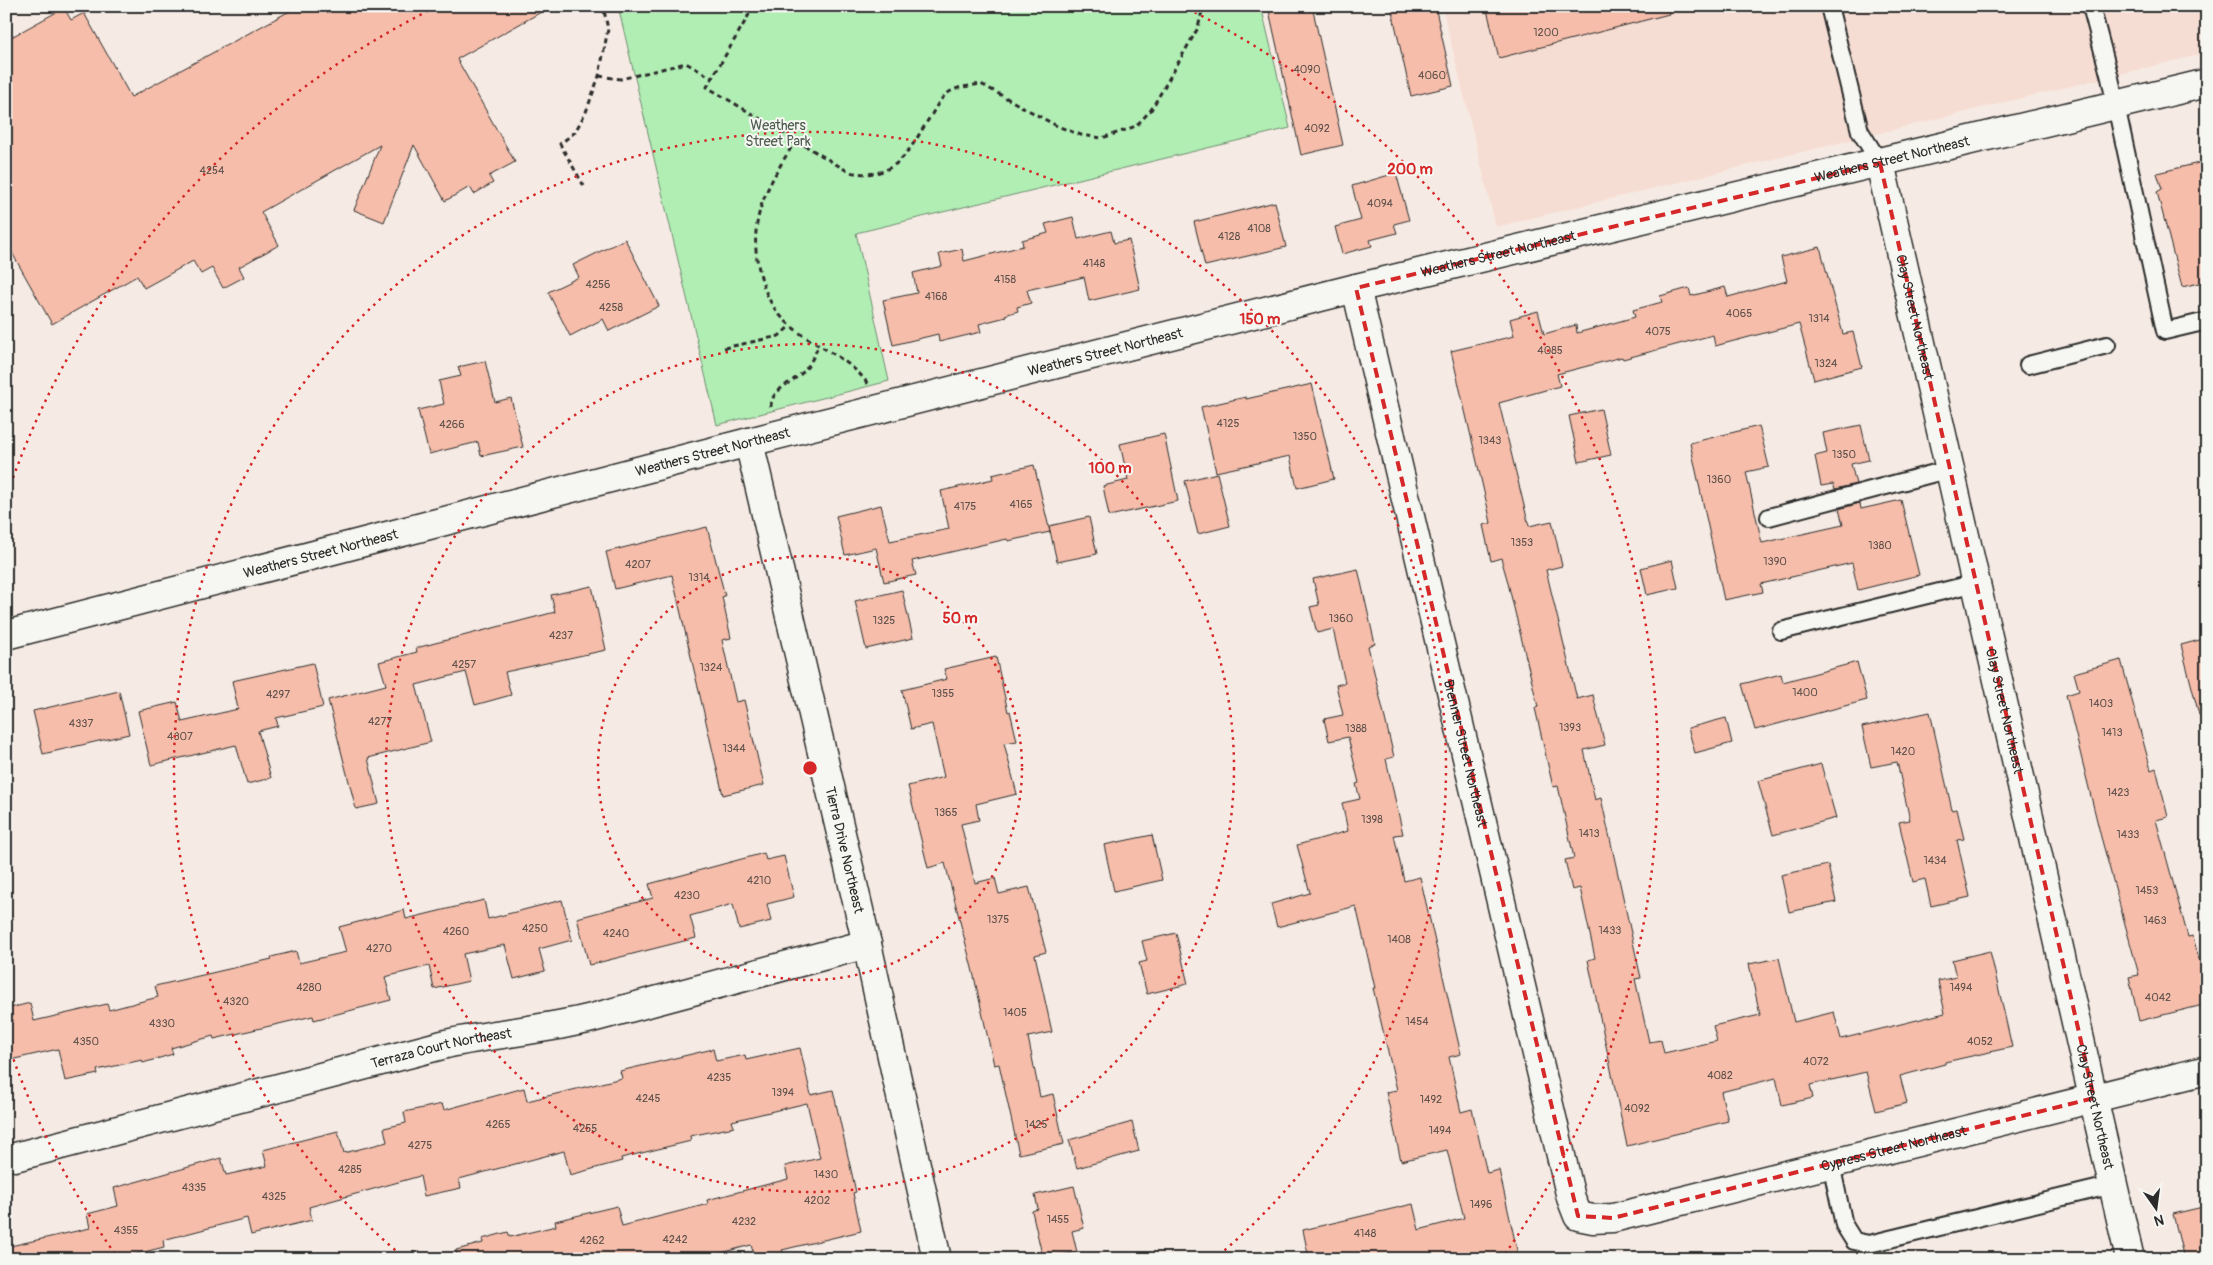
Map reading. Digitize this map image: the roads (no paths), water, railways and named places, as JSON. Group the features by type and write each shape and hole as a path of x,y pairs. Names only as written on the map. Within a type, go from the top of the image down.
{"street":[{"name":"Weathers Street Northeast","path":"6,635 749,442 1356,288 2207,83"},
{"name":"Clay Street Northeast","path":"1880,163 2130,1259"},
{"name":"Brenner Street Northeast","path":"1356,288 1571,1198 1578,1216"},
{"name":"Tierra Drive Northeast","path":"749,442 868,944 937,1259"},
{"name":"Terraza Court Northeast","path":"15,1156 446,1044 478,1037 564,1026 868,944"},
{"name":"Cypress Street Northeast","path":"1578,1216 1593,1219 1612,1218 2207,1070"}],"lane":[{"path":"1830,6 1860,131 1880,163"},
{"path":"2091,6 2110,77 2165,331 2207,321"},
{"path":"2028,365 2107,345"},
{"path":"1769,517 1950,469"},
{"path":"1781,631 1976,583"},
{"path":"1831,1164 1844,1225 1854,1241 1869,1244 2113,1185"}],"park label":[{"name":"Weathers Street Park","path":"778,134"}]}
